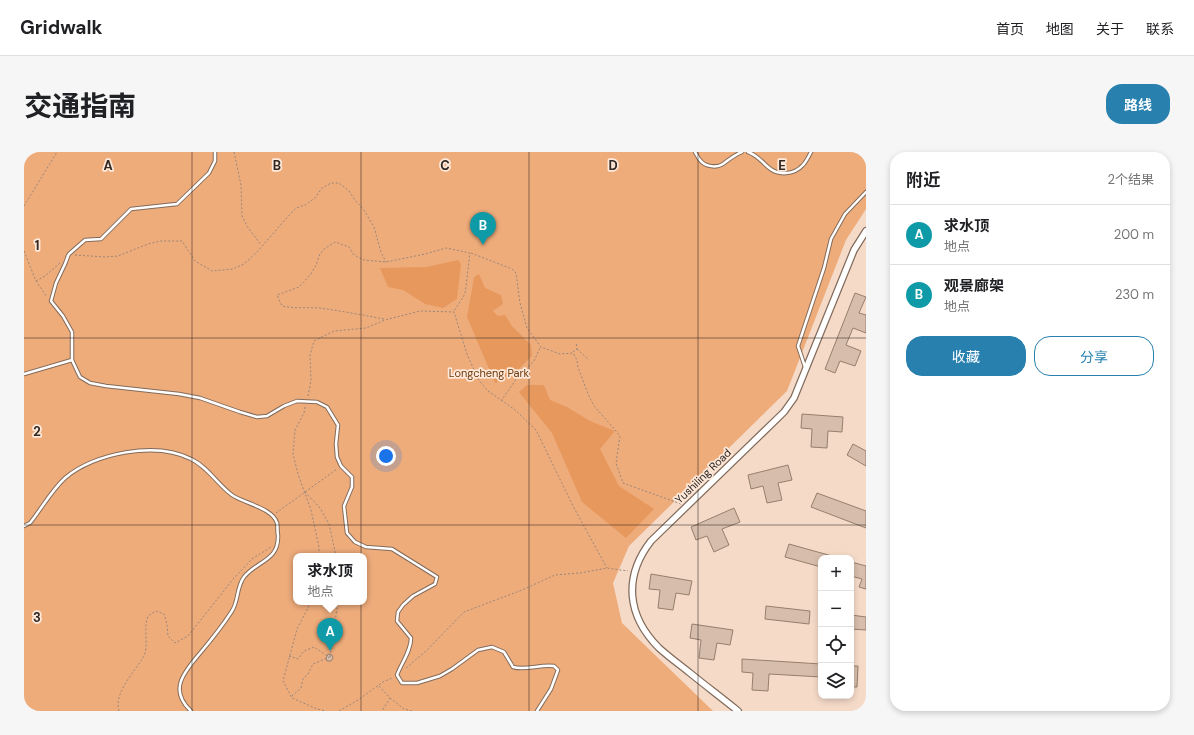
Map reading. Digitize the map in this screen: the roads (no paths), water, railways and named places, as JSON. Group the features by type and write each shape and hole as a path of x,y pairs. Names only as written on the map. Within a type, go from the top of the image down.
{"street":[{"name":"Yushiling Road","path":"738,711 666,654 652,640 641,625 634,608 632,589 634,572 641,555 651,541 784,412 794,398 854,250 866,231"}],"lane":[{"path":"215,152 215,161 209,173 177,204 131,209 101,239 85,240 69,254 56,283 51,301 63,316 72,332 72,360 80,378 90,383 106,386 179,394 200,398 257,417 267,416 284,406 297,401 317,402 327,407 338,425 336,444 337,457 341,466 352,477 352,488 344,506 347,533 355,542 366,547 392,549 437,576 435,584 413,596 398,612 397,621 411,638 411,646 400,666 397,675 402,683 417,683 440,676 478,650 492,647 504,652 513,667 520,669 546,665 554,666 558,670 551,689 538,711"},
{"path":"695,152 701,162 707,165 717,166 723,164 735,154 742,152"},
{"path":"748,152 756,155 770,169 780,174 790,173 802,166 812,152"},
{"path":"806,370 798,346 832,239 845,214 866,192"},
{"path":"24,374 72,360"},
{"path":"24,526 30,523 55,488 71,473 95,460 111,455 130,452 164,452 177,454 192,459 206,469 231,494 272,515 277,524 277,547 272,554 243,578 239,588 237,602 232,612 186,670 183,676 180,686 180,696 190,711"}],"place":[{"name":"观景廊架","path":"483,245"},
{"name":"求水顶","path":"330,651"}],"park label":[{"name":"Longcheng Park","path":"489,373"}]}
